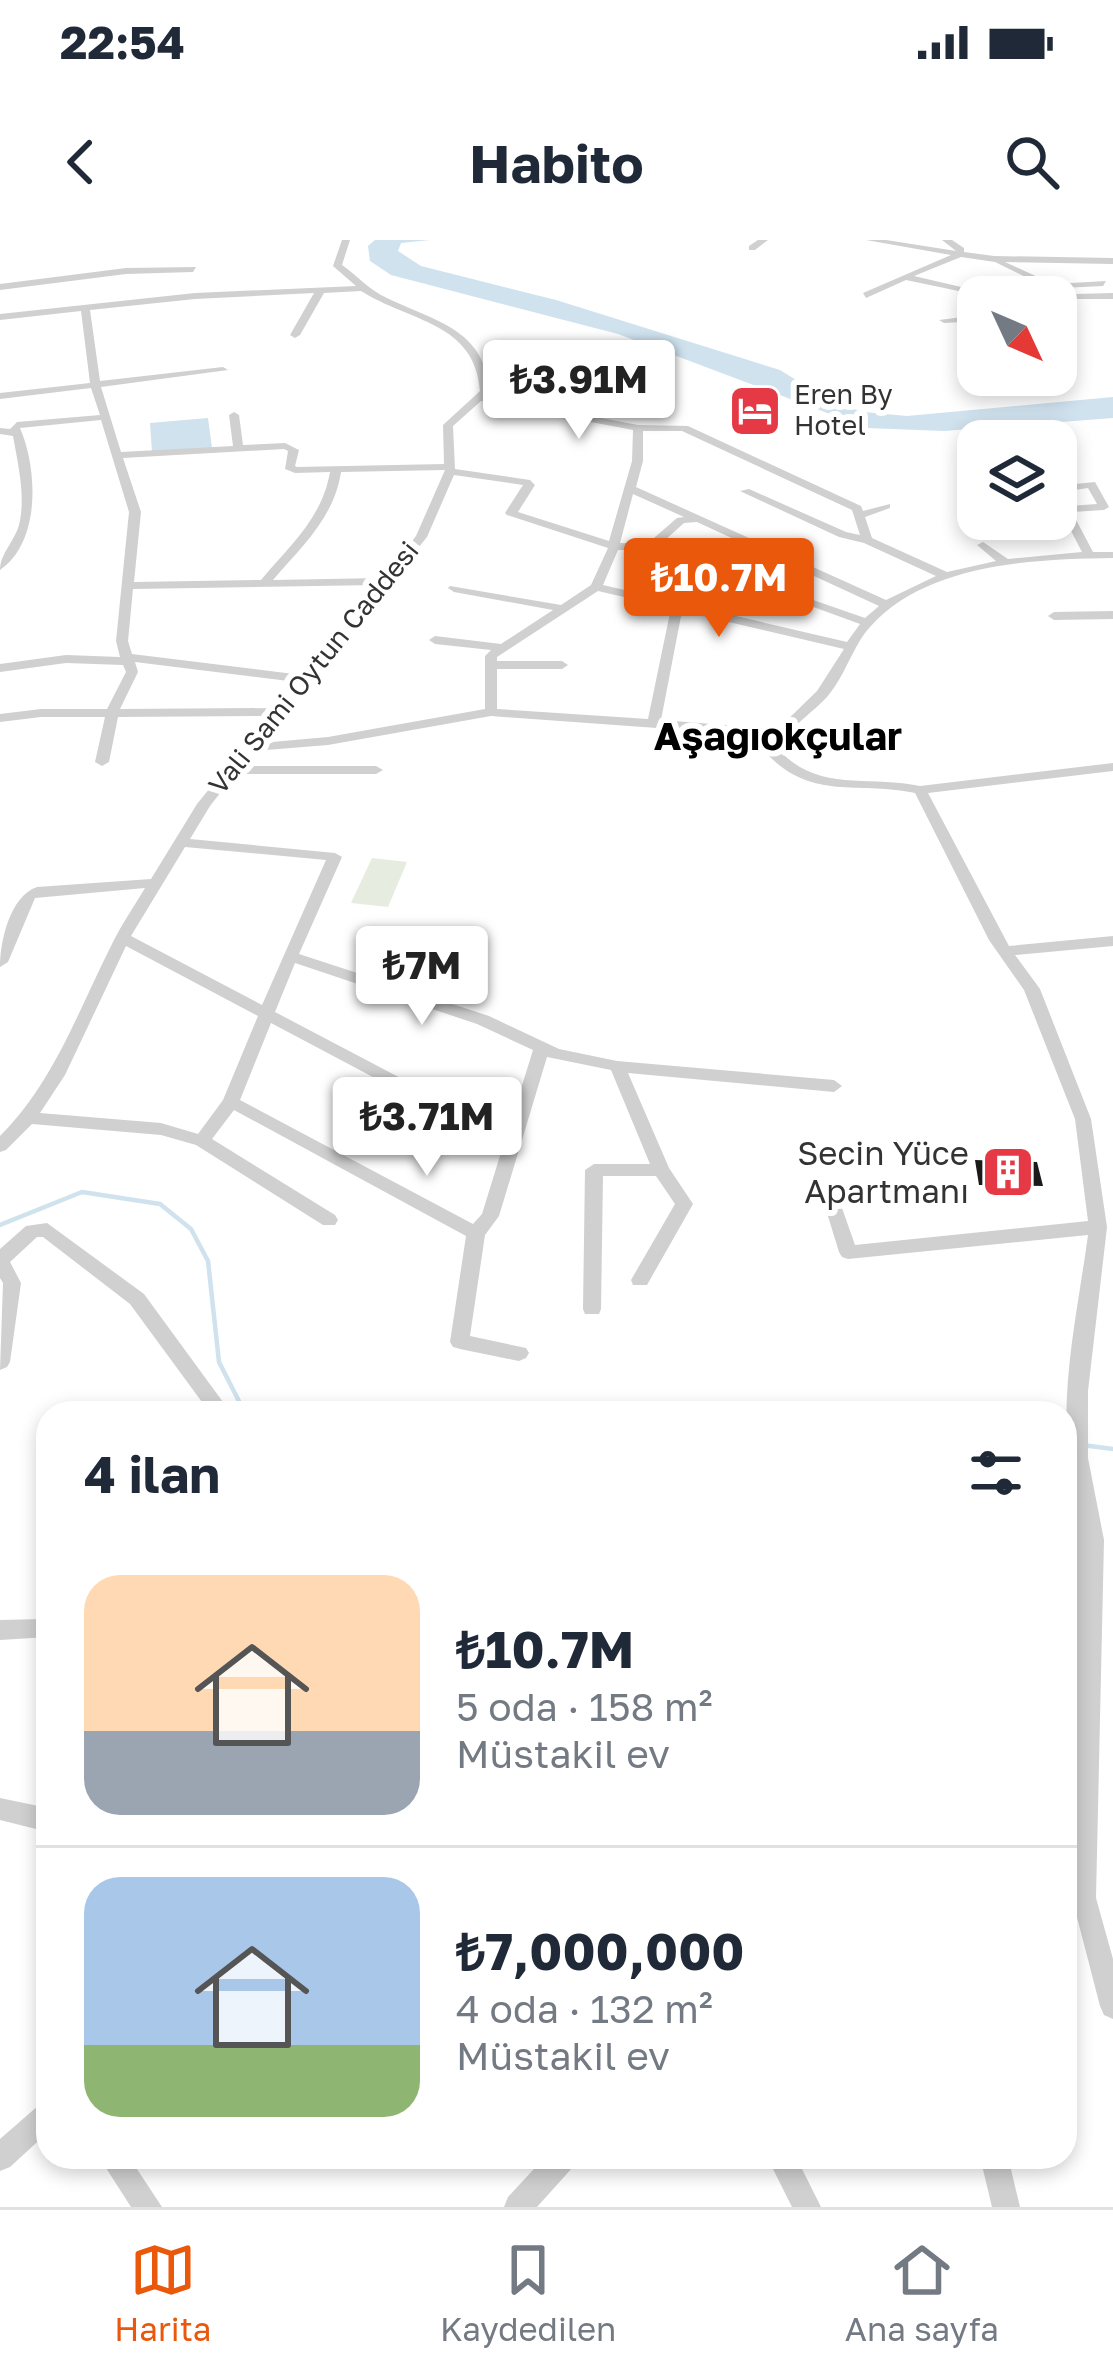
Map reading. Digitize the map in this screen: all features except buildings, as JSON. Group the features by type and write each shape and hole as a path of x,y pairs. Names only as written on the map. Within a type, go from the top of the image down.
{"street":[{"path":"346,240 335,263 364,288 424,313 450,331 479,361 486,381 481,398 638,428 684,428 839,499 862,515 867,540"},
{"path":"752,248 764,240"},
{"path":"869,240 994,260 1113,261"},
{"path":"866,295 958,255 961,250 946,240"},
{"path":"994,260 1028,276"},
{"path":"0,287 193,269"},
{"path":"905,277 957,288"},
{"path":"1077,284 1103,283"},
{"path":"0,317 364,288"},
{"path":"295,335 320,291"},
{"path":"1077,297 1113,296"},
{"path":"86,307 95,384 122,455 135,512 122,641 132,672 112,712 102,763"},
{"path":"944,320 957,319"},
{"path":"0,396 223,370"},
{"name":"Vali Sami Oytun Caddesi","path":"0,1146 28,1118 57,1075 122,938 228,770 388,581 427,527 450,469 448,425 481,398"},
{"path":"234,415 238,448"},
{"path":"0,567 20,547 28,523 7,430 17,425 106,417"},
{"path":"491,712 491,656 596,587 614,546 617,519 640,467 638,428"},
{"path":"122,455 285,446 294,450 289,467 295,470 450,469 526,482 511,513 655,555"},
{"path":"266,581 321,520 334,490 336,469"},
{"path":"1077,487 1090,484 1104,507 1077,508"},
{"path":"632,489 890,606"},
{"path":"745,491 947,578"},
{"path":"862,515 886,506"},
{"path":"637,551 668,536 681,520 700,519"},
{"path":"1077,530 1089,555"},
{"path":"983,545 1006,563"},
{"path":"246,748 328,741 491,712 782,733 819,697 867,622 890,606 947,578 1006,563 1113,555"},
{"path":"734,576 867,622"},
{"path":"129,586 388,581"},
{"path":"596,587 854,647"},
{"path":"454,588 565,609"},
{"path":"654,722 677,606"},
{"path":"1054,616 1113,616"},
{"path":"435,640 504,648"},
{"path":"0,668 66,659 126,659 304,679"},
{"path":"491,664 562,665"},
{"path":"0,718 276,712"},
{"path":"433,719 441,740"},
{"path":"773,734 772,752 792,772 837,787 894,783 920,790 1113,767"},
{"path":"228,770 376,770"},
{"path":"920,790 1005,950 1032,989 1078,1102 1098,1227 1078,1444 1093,1540 1084,1898 1113,2006"},
{"path":"180,842 334,857 264,1012 231,1102 202,1141"},
{"path":"0,962 29,896 37,891 156,883"},
{"path":"122,938 512,1144"},
{"path":"1005,950 1113,941"},
{"path":"290,956 483,1021 541,1048 617,1066 834,1087"},
{"path":"519,1353 460,1342 476,1233 490,1216 541,1048"},
{"path":"617,1066 661,1170 684,1204 640,1280"},
{"path":"231,1102 290,1129 343,1164 476,1233"},
{"path":"28,1118 160,1129 202,1141 329,1220"},
{"path":"160,1129 218,1118"},
{"path":"592,1309 594,1170 661,1170"},
{"path":"836,1213 848,1252 1098,1227"},
{"path":"0,1361 12,1282 0,1260 32,1231 47,1230 136,1299 212,1401"},
{"path":"1077,1527 1077,1620"},
{"path":"0,1630 36,1629"},
{"path":"0,1809 36,1817"},
{"path":"0,2157 36,2125"},
{"path":"121,2169 148,2207"},
{"path":"518,2207 551,2169"},
{"path":"787,2169 807,2207"},
{"path":"997,2169 1006,2207"}],"shaded area":[{"path":"372,858 407,862 388,907 351,903"}],"water":[{"path":"375,240 430,240 401,243 398,251 421,266 556,300 780,370 835,404 864,412 907,416 1113,397 1113,418 957,420 957,430 944,431 867,428 618,334 391,275 370,261 368,246"},
{"path":"208,418 212,448 152,452 150,423"}],"waterway":[{"path":"0,1225 82,1192 160,1204 191,1229 208,1261 219,1362 239,1401"},
{"path":"1082,1445 1113,1449"}],"place":[{"name":"Eren By Hotel","path":"755,411"},
{"name":"Secin Yüce Apartmanı","path":"1008,1172"}],"district":[{"name":"Aşağıokçular","path":"778,736"}]}
